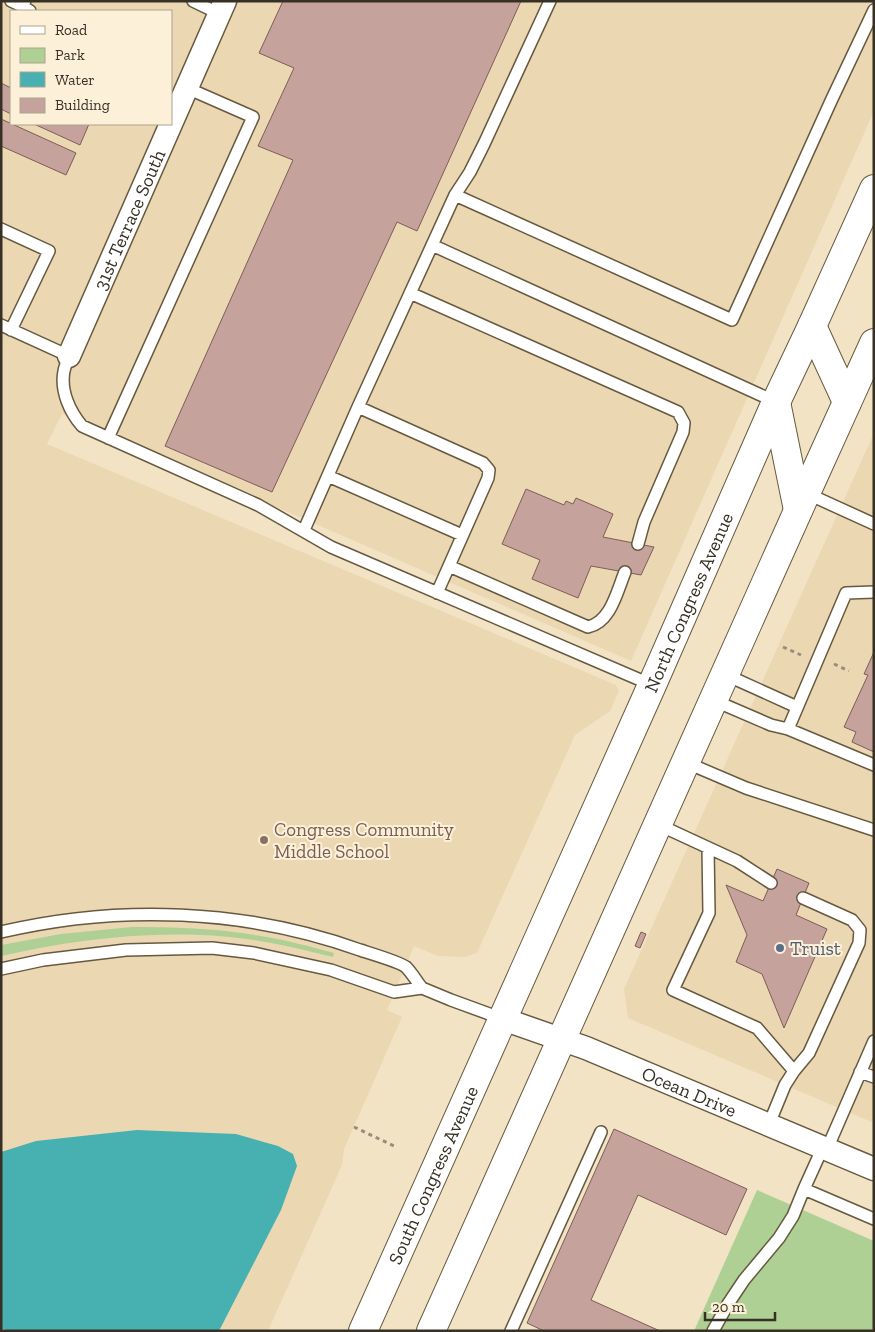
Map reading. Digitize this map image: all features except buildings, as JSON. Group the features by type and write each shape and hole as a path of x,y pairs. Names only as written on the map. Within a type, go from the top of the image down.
{"main road":[{"name":"North Congress Avenue","path":"503,1019 776,402 874,189"},
{"path":"812,326 847,402"},
{"path":"431,1331 874,343"},
{"path":"776,402 802,502"},
{"name":"South Congress Avenue","path":"363,1331 503,1019"}],"street":[{"name":"31st Terrace South","path":"172,122 222,8"},
{"name":"31st Terrace South","path":"69,356 171,125"},
{"name":"Ocean Drive","path":"503,1019 562,1039 874,1169"}],"lane":[{"path":"11,1 26,6"},
{"path":"192,1 222,8"},
{"path":"304,530 455,195 470,172 484,144 550,1"},
{"path":"455,195 732,320 831,101 873,14"},
{"path":"108,438 253,117 187,88"},
{"path":"1,229 49,251 6,327 69,356 64,372 64,388 74,416 82,426 258,505 331,547 652,685"},
{"path":"432,245 776,402"},
{"path":"410,293 678,412 684,423 683,432 644,522 638,544"},
{"path":"358,407 483,463 489,470 488,478 437,593"},
{"path":"328,476 462,535"},
{"path":"802,502 874,524"},
{"path":"449,566 588,627 595,626 608,615 625,572"},
{"path":"788,729 846,594 874,592"},
{"path":"724,674 797,707"},
{"path":"713,700 874,765"},
{"path":"685,762 746,788 874,830"},
{"path":"657,824 737,861 771,883"},
{"path":"708,848 708,913 673,990 757,1028 794,1071"},
{"path":"769,1124 785,1085 809,1053 859,943 860,930 852,920 803,898"},
{"path":"1,932 52,922 135,914 177,914 261,924 338,942 405,966 422,988 503,1019"},
{"path":"1,969 43,960 126,950 212,948 254,953 331,970 394,992 422,988"},
{"path":"713,1331 744,1280 779,1238 793,1216 874,1041"},
{"path":"860,1072 874,1077"},
{"path":"511,1331 601,1132"},
{"path":"804,1189 874,1219"}],"path":[{"path":"783,647 801,655"},
{"path":"831,663 849,671"},
{"path":"354,1127 394,1146"}],"shaded area":[{"path":"1,1 874,1 874,111 631,661 62,414 47,444 616,685 619,691 610,711 575,735 477,953 464,957 438,956 414,946 387,1010 402,1017 344,1149 342,1165 268,1331 1,1331"},
{"path":"874,433 874,1123 628,1018 624,989"}],"green space":[{"path":"132,927 194,928 240,933 285,941 334,953 333,957 258,941 186,934 92,940 1,956 1,945 61,934"},
{"path":"757,1190 874,1241 874,1331 694,1331"}],"water":[{"path":"137,1130 236,1134 278,1146 293,1154 297,1166 281,1210 219,1331 14,1331 1,1329 1,1152 36,1141"}],"place":[{"name":"Congress Community Middle School","path":"264,840"},
{"name":"Truist","path":"780,948"}]}
